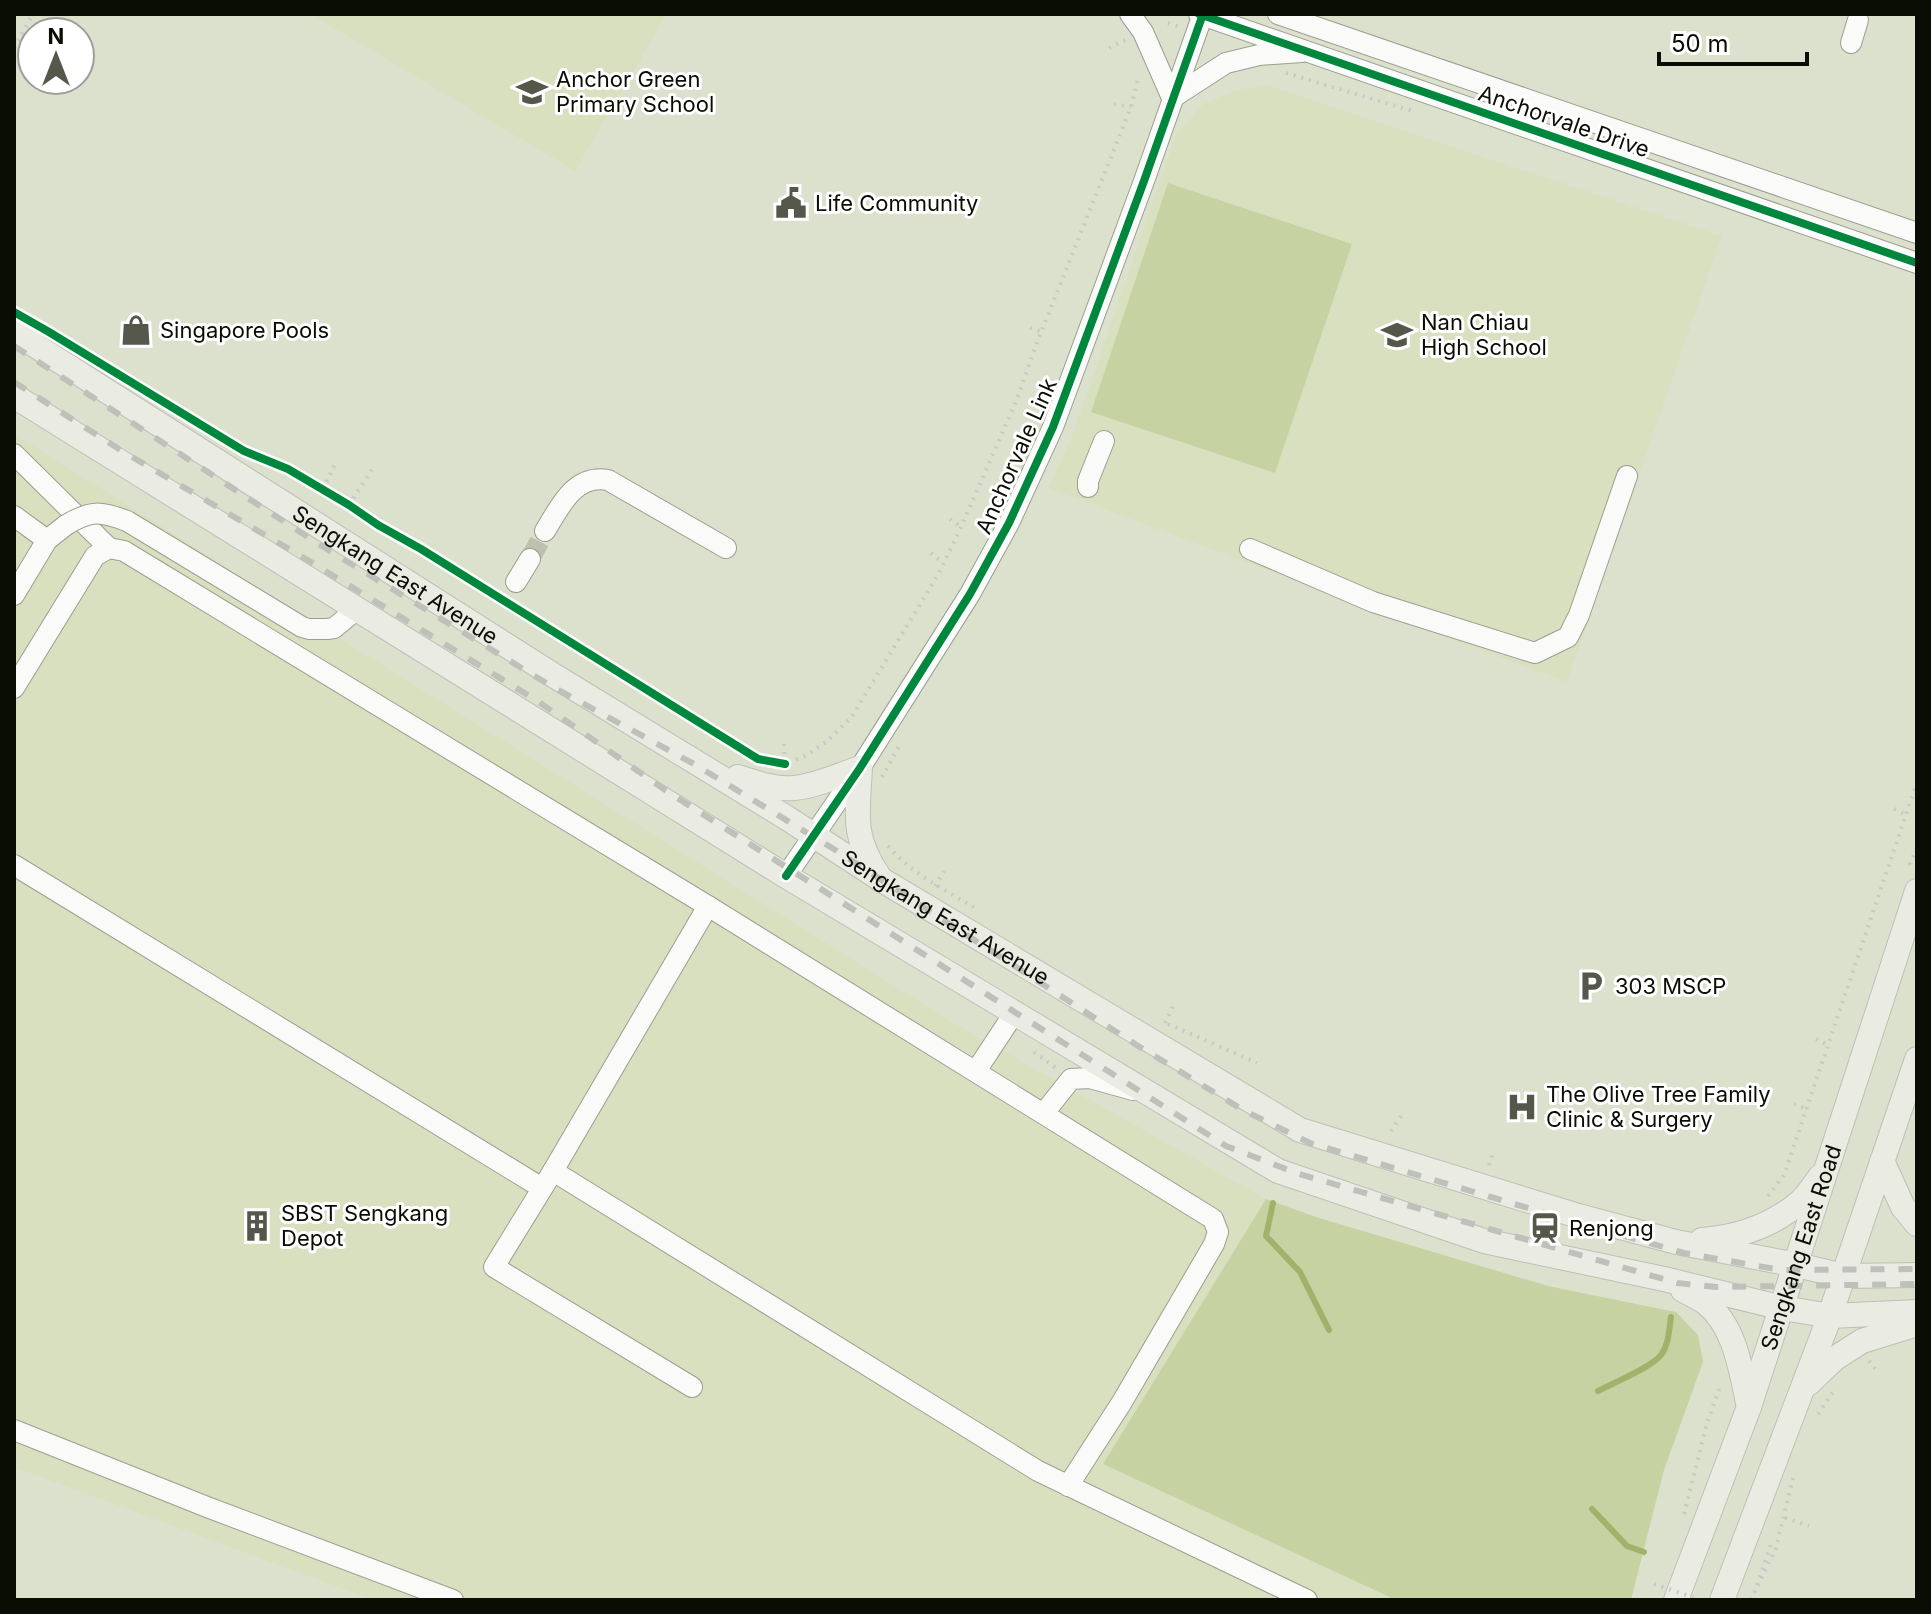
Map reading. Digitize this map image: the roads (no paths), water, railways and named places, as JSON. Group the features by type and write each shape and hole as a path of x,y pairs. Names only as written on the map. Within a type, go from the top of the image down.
{"main road":[{"name":"Sengkang East Avenue","path":"14,332 882,880 1300,1130 1575,1215 1676,1242 1843,1276 1917,1275"},
{"name":"Sengkang East Avenue","path":"14,396 786,876 1278,1171 1484,1241 1783,1308 1830,1316 1917,1312"},
{"path":"707,768 766,786 792,788 871,772 857,818 860,841 882,880"},
{"name":"Sengkang East Road","path":"1667,1591 1749,1407 1917,891"},
{"name":"Sengkang East Road","path":"1722,1600 1830,1316 1917,1059"},
{"path":"1882,1161 1903,1207 1917,1224"},
{"path":"1676,1242 1724,1239 1766,1226 1802,1201 1829,1166"},
{"path":"1664,1279 1706,1303 1725,1325 1738,1360 1749,1407"},
{"path":"1802,1389 1834,1359 1862,1341 1917,1324"}],"street":[{"path":"1130,14 1143,32 1172,98 1226,63 1259,55 1310,52"},
{"name":"Anchorvale Link","path":"786,876 814,835 871,772 1009,523 1053,427 1144,181 1201,14"},
{"name":"Anchorvale Drive","path":"1201,14 1917,263"},
{"name":"Anchorvale Drive","path":"1278,14 1302,19 1917,233"},
{"path":"1851,43 1858,20"},
{"path":"1088,487 1104,441"},
{"path":"14,454 109,548 124,551 708,906 1213,1219 1218,1232 1214,1244 1068,1486"},
{"path":"1250,549 1373,602 1535,653 1568,637 1579,615 1627,476"},
{"path":"545,531 570,492 591,479 602,479 726,548"},
{"path":"14,595 47,540 79,517 106,513 127,521 302,627 334,628 357,609"},
{"path":"14,516 47,540"},
{"path":"14,688 95,556 109,548"},
{"path":"516,582 530,559"},
{"path":"14,865 1038,1471 1307,1600"},
{"path":"692,1387 494,1267 708,906"},
{"path":"976,1071 1015,1012"},
{"path":"1044,1113 1071,1079 1090,1078 1158,1097"},
{"path":"14,1430 453,1600"}],"waterway":[{"path":"1273,1203 1266,1236 1300,1272 1329,1330"},
{"path":"1598,1391 1641,1370 1661,1355 1667,1342 1671,1317"},
{"path":"1592,1509 1627,1546 1644,1552"}],"tunnel":[{"path":"530,559 545,531"}],"railway":[{"path":"14,346 317,543 551,686 694,764 837,851 1135,1044 1243,1110 1310,1143 1684,1253 1781,1270 1917,1269"},
{"path":"14,382 122,451 539,702 671,794 1226,1146 1299,1174 1677,1283 1716,1287 1917,1284"}],"place":[{"name":"Anchor Green Primary School","path":"532,92"},
{"name":"Life Community","path":"791,203"},
{"name":"Singapore Pools","path":"136,330"},
{"name":"Nan Chiau High School","path":"1397,335"},
{"name":"303 MSCP","path":"1591,986"},
{"name":"The Olive Tree Family Clinic & Surgery","path":"1522,1107"},
{"name":"SBST Sengkang Depot","path":"257,1226"},
{"name":"Renjong","path":"1545,1228"}]}
